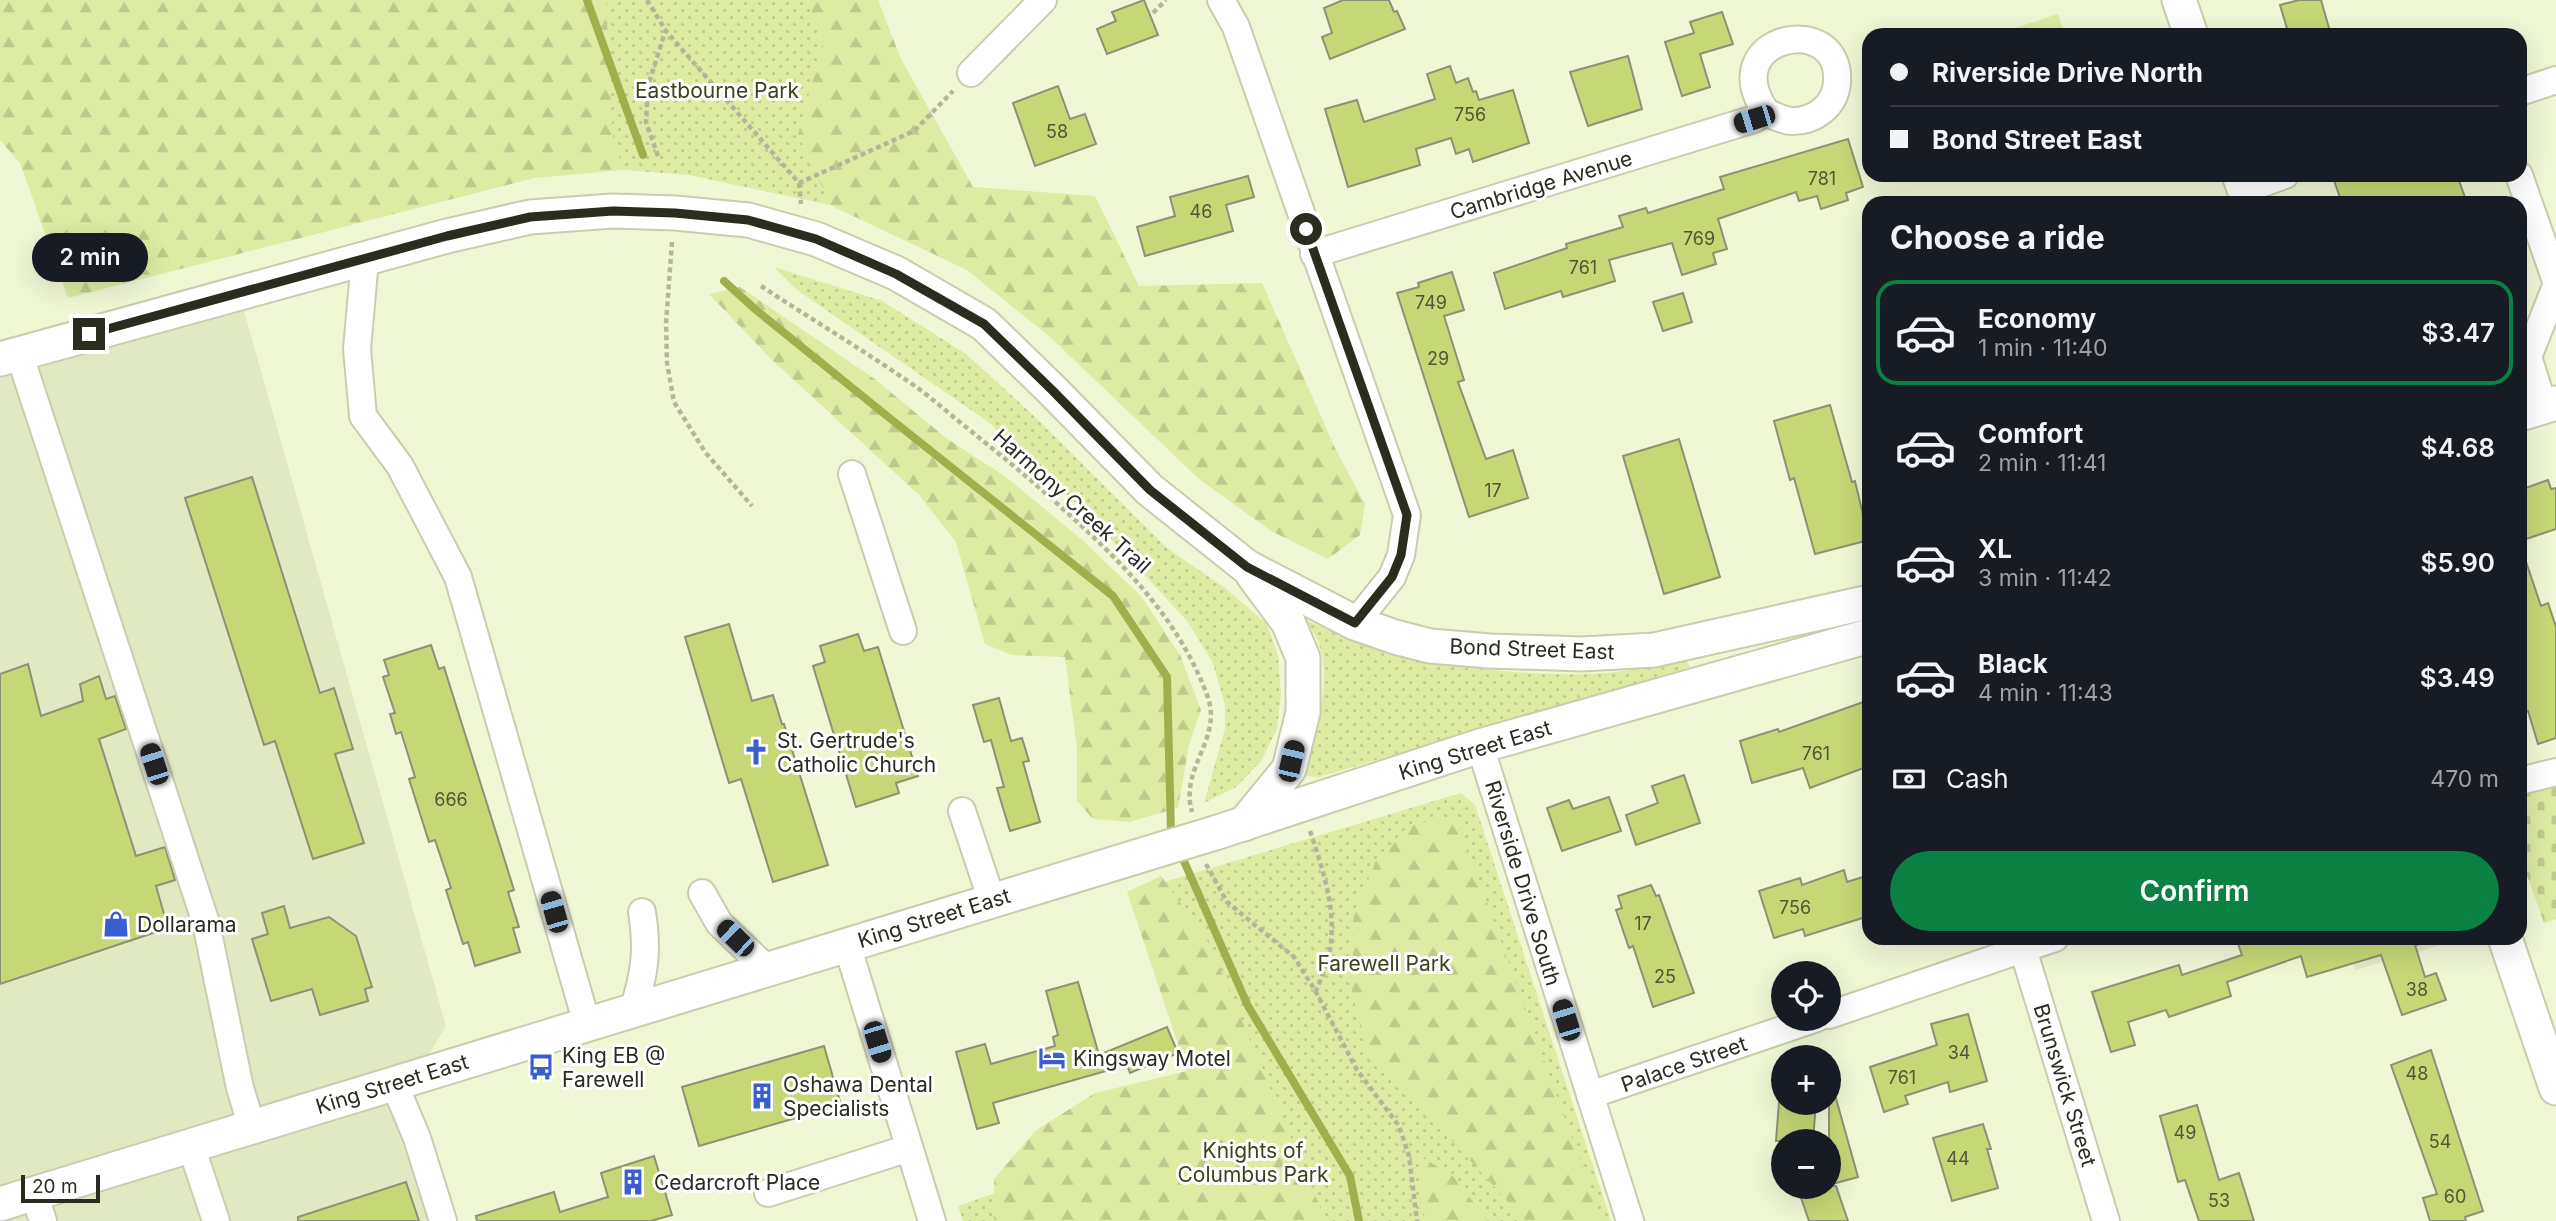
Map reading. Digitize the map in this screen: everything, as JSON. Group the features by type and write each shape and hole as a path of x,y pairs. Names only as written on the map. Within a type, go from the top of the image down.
{"main road":[{"path":"2179,0 2189,28"},
{"name":"Bond Street East","path":"10,356 530,217 613,211 675,213 748,220 816,239 896,274 984,324 1150,490 1247,567 1355,623 1430,646 1582,654 1654,650 1862,604"},
{"path":"1214,833 1289,769 1303,712 1303,658 1288,622 1247,567"},
{"name":"King Street East","path":"17,1200 1214,833 1480,746 1862,638"},
{"path":"2507,945 2556,1088"}],"street":[{"path":"971,73 1043,0"},
{"path":"1221,0 1236,27 1407,515 1401,555 1392,577 1355,623"},
{"path":"2527,90 2556,80"},
{"name":"Cambridge Avenue","path":"1314,254 1741,123 1766,112"},
{"path":"2244,189 2265,182"},
{"path":"2527,198 2556,283 2528,357 2540,408"},
{"path":"365,259 356,349 363,416 400,466 458,577 587,1024"},
{"path":"10,356 206,923 240,1088 252,1127"},
{"path":"852,474 903,631"},
{"name":"Riverside Drive South","path":"1480,746 1630,1221"},
{"path":"2527,779 2556,772"},
{"path":"962,811 992,901"},
{"path":"702,893 719,923 767,969"},
{"path":"633,1010 646,957 642,912"},
{"path":"848,945 932,1221"},
{"path":"1841,1011 2035,945"},
{"name":"Brunswick Street","path":"2023,949 2106,1221"},
{"name":"Palace Street","path":"1590,1096 1779,1031"},
{"path":"394,1083 417,1138 443,1221"},
{"path":"187,1147 207,1221"},
{"path":"187,1147 216,1221"},
{"path":"768,1193 909,1148"}],"path":[{"path":"647,0 666,31 799,183 801,204"},
{"path":"1153,13 1166,0"},
{"path":"658,156 646,122 648,86 666,31"},
{"path":"799,183 914,131 971,73"},
{"path":"672,242 666,323 667,363 674,402 705,452 752,506"},
{"name":"Harmony Creek Trail","path":"761,286 914,385 1033,481 1111,553 1147,591 1187,653 1208,696 1212,715 1210,732 1192,770 1190,806 1214,833 1208,868 1227,902 1294,957 1316,992 1357,1070 1399,1126 1409,1156 1416,1221"},
{"path":"1310,831 1326,878 1331,906 1328,959 1316,992"}],"shaded area":[{"path":"243,307 446,1026 405,1094 451,1221 0,1221 0,375"},
{"path":"2347,945 2441,945 2355,970"}],"green space":[{"path":"0,0 606,0 613,139 624,170 534,178 68,298 20,163 0,140"},
{"name":"Eastbourne Park","path":"561,0 808,0 822,46 798,134 830,205 689,175 624,170"},
{"path":"808,0 878,0 901,59 973,187 1095,196 1139,286 1262,283 1335,448 1365,504 1360,535 1328,559 1271,531 1199,479 1050,337 967,270 830,205 798,134 822,46"},
{"path":"2058,14 2063,28 2015,28"},
{"path":"774,267 882,301 966,354 1032,414 1167,548 1225,588 1267,624 1278,655 1281,694 1277,729 1261,761 1236,787 1204,803 1225,729 1225,705 1213,663 1188,622 1088,514 987,421 797,290"},
{"path":"740,287 876,380 946,438 1006,477 1081,539 1141,596 1180,655 1201,710 1189,745 1178,808 1129,822 1093,819 1077,801 1077,749 1065,657 1012,655 985,644 956,542 919,495 772,360 709,294"},
{"path":"1299,617 1388,650 1481,669 1544,674 1607,673 1686,659 1690,667 1319,777 1306,776 1301,768 1318,719 1324,665 1314,633"},
{"path":"2556,784 2556,919 2544,923 2527,876 2527,790"},
{"name":"Farewell Park","path":"1461,793 1475,805 1611,1221 963,1221 958,1206 1211,1119 1141,889"},
{"path":"1456,816 1602,1221 1526,1221 1443,1131 1368,1056 1352,992 1354,914 1376,861 1409,825"},
{"name":"Knights of Columbus Park","path":"1161,876 1210,945 1326,1221 994,1221 994,1179 1035,1131 1095,1093 1187,1071 1127,892"},
{"path":"1417,1154 1454,1177 1488,1221 1425,1221"}],"building":[{"path":"1144,0 1158,35 1107,54 1097,29 1116,21 1112,12"},
{"path":"1343,0 1389,0 1405,29 1330,59 1322,37 1332,33 1324,8"},
{"path":"2299,0 2321,0 2329,28 2287,28 2280,5"},
{"path":"1722,12 1733,44 1700,54 1710,87 1682,96 1665,42 1694,33 1690,22"},
{"path":"1628,56 1642,109 1588,126 1570,72"},
{"path":"1450,66 1456,83 1468,78 1479,100 1513,90 1529,143 1473,162 1469,149 1456,154 1451,138 1416,149 1420,165 1348,187 1325,109 1357,100 1364,122 1435,99 1427,74"},
{"path":"1058,86 1070,119 1085,114 1096,144 1035,166 1013,103"},
{"path":"1848,139 1863,187 1846,193 1848,200 1821,209 1817,196 1799,201 1796,192 1718,219 1727,249 1713,253 1716,264 1682,275 1672,243 1609,260 1615,281 1563,297 1561,291 1505,309 1494,273 1567,248 1566,244 1623,227 1619,216 1646,208 1648,213 1724,189 1720,177"},
{"path":"1248,176 1254,197 1226,205 1233,231 1145,256 1137,227 1175,216 1170,197"},
{"path":"2334,182 2460,182 2464,196 2340,196"},
{"path":"1452,272 1464,310 1444,316 1464,380 1458,382 1486,459 1513,450 1528,498 1469,517 1397,293 1419,287 1418,283"},
{"path":"1683,293 1692,322 1663,331 1653,302"},
{"path":"1830,405 1862,510 1862,542 1815,554 1794,478 1790,480 1774,421"},
{"path":"1679,439 1720,577 1664,594 1623,456"},
{"path":"252,477 320,693 334,688 353,749 335,754 364,843 313,859 275,741 264,745 185,498"},
{"path":"2548,480 2551,489 2556,488 2556,529 2527,539 2527,488"},
{"path":"2527,565 2541,606 2548,603 2556,627 2556,738 2538,744 2528,711"},
{"name":"St. Gertrude's Catholic Church","path":"729,624 752,701 773,695 828,865 773,882 741,779 729,783 685,637"},
{"path":"858,634 864,651 878,647 918,776 896,783 899,793 856,807 813,666 825,662 820,646"},
{"path":"431,645 439,669 444,667 514,890 508,892 519,927 513,928 520,952 475,966 468,942 463,944 446,890 451,888 435,840 429,842 409,779 415,777 401,732 396,734 390,714 395,713 383,677 389,675 384,660"},
{"path":"28,664 41,716 83,701 80,684 99,676 106,699 115,696 126,729 99,739 136,856 165,847 175,880 156,886 168,928 0,984 0,674"},
{"path":"999,698 1011,741 1022,738 1029,761 1023,762 1040,822 1010,831 997,788 1004,787 991,740 984,742 973,705"},
{"path":"1862,702 1862,769 1810,788 1803,768 1752,783 1740,741 1778,729 1779,732"},
{"path":"1684,775 1700,823 1636,845 1626,815 1658,803 1652,786"},
{"path":"1609,797 1621,831 1562,851 1547,808 1569,800 1573,809"},
{"path":"1844,870 1847,882 1862,877 1862,918 1805,936 1803,929 1774,938 1759,891 1800,878 1802,885"},
{"path":"1651,885 1656,896 1659,895 1694,993 1653,1007 1633,946 1629,948 1616,910 1622,908 1618,896"},
{"path":"284,906 290,928 329,917 356,936 372,987 365,989 368,1001 320,1015 312,989 271,1001 252,939 268,934 262,913"},
{"path":"2238,945 2415,945 2425,977 2436,973 2446,1000 2402,1015 2381,955 2307,977 2301,956 2227,982 2231,996 2169,1017 2166,1010 2128,1022 2135,1045 2111,1052 2092,992 2179,965 2182,975 2242,955"},
{"name":"Kingsway Motel","path":"1078,982 1099,1055 1167,1027 1178,1053 1130,1073 1127,1065 993,1103 999,1123 977,1129 956,1052 985,1044 991,1064 1055,1046 1053,1037 1058,1035 1046,991"},
{"path":"1968,1014 1987,1081 1950,1092 1948,1082 1905,1096 1908,1104 1884,1112 1870,1067 1937,1045 1931,1024"},
{"name":"Oshawa Dental Specialists","path":"824,1046 841,1105 699,1146 682,1087"},
{"path":"2431,1050 2483,1211 2465,1217 2466,1221 2430,1221 2423,1198 2437,1194 2391,1065"},
{"path":"2197,1105 2219,1180 2239,1173 2254,1221 2199,1221 2185,1180 2178,1182 2160,1116"},
{"path":"1778,1115 1815,1115 1814,1129 1777,1129"},
{"path":"1829,1115 1841,1115 1858,1177 1841,1182 1841,1129 1829,1129"},
{"path":"1983,1124 1998,1188 1952,1201 1933,1138"},
{"name":"Cedarcroft Place","path":"654,1156 672,1215 651,1221 477,1221 476,1216 554,1192 560,1212 608,1197 601,1173"},
{"path":"406,1182 419,1221 298,1221 298,1217"},
{"path":"1801,1199 1840,1199 1848,1221 1809,1221"}],"waterway":[{"path":"587,0 643,155"},
{"path":"724,281 756,310 1113,596 1167,677 1173,838"},
{"path":"1179,850 1248,1006 1350,1176 1359,1221"}],"place":[{"name":"St. Gertrude's Catholic Church","path":"756,752"},
{"name":"Dollarama","path":"116,924"},
{"name":"Kingsway Motel","path":"1052,1058"},
{"name":"King EB @ Farewell","path":"541,1067"},
{"name":"Oshawa Dental Specialists","path":"762,1096"},
{"name":"Cedarcroft Place","path":"633,1182"}],"route":[{"path":"89,334 447,236 530,217 613,211 675,213 748,220 816,239 896,274 984,324 1150,490 1247,567 1355,623 1392,577 1401,555 1407,515 1306,229"}]}
